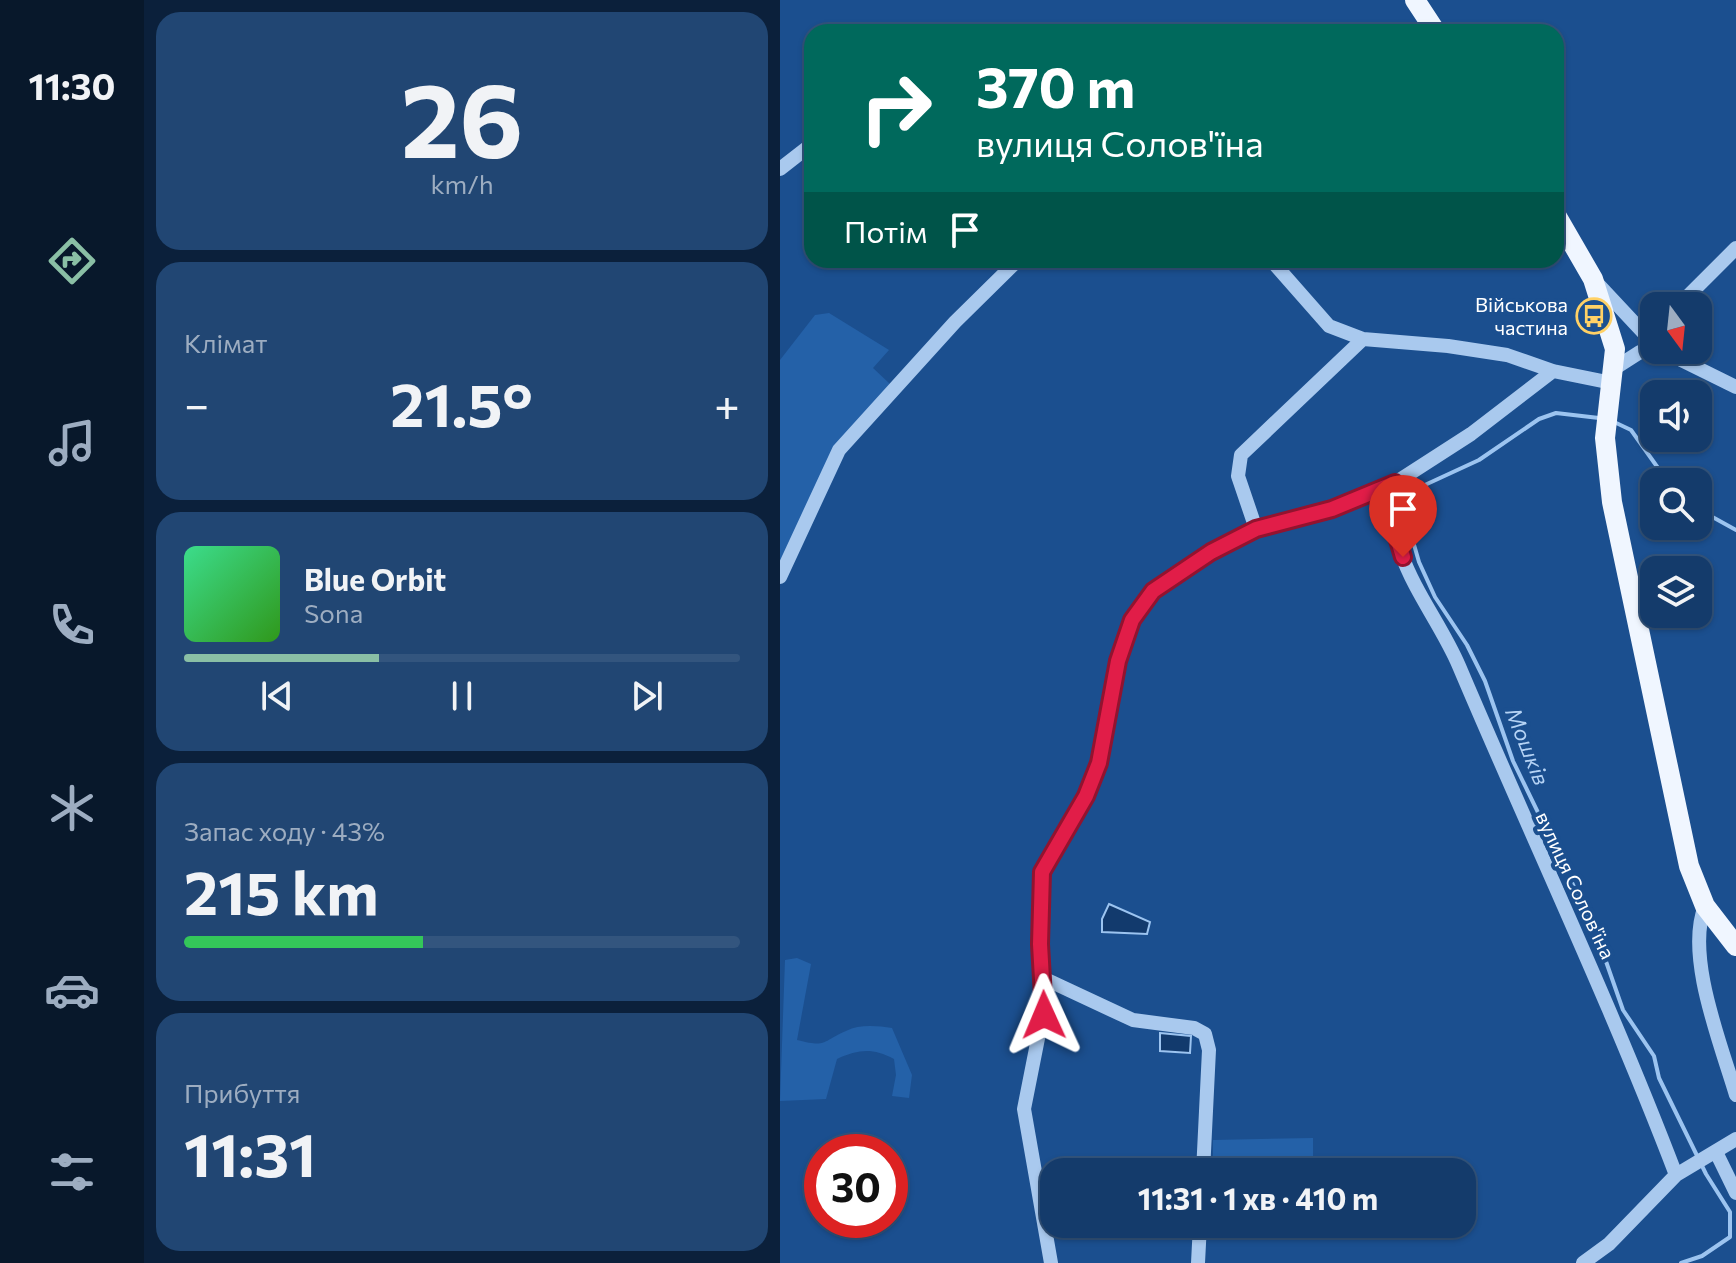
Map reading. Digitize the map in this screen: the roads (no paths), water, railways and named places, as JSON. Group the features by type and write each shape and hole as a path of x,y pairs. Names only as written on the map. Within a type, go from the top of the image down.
{"main road":[{"path":"1415,0 1431,24"},
{"path":"1564,229 1593,279 1610,328 1614,376 1605,438 1612,502 1689,866 1705,906 1736,946"}],"street":[{"path":"780,169 804,150"},
{"path":"1692,292 1736,248"},
{"path":"780,577 839,450 955,322 1010,268"},
{"path":"1278,268 1329,326 1363,339 1448,346 1507,355 1553,371 1614,376 1640,352"},
{"path":"1593,279 1640,326"},
{"path":"1256,529 1238,476 1241,455 1363,339"},
{"path":"1696,364 1736,387"},
{"path":"1051,1263 1024,1109 1042,1032 1042,872 1086,796 1099,763 1118,661 1132,620 1153,591 1211,552 1256,529 1332,509 1395,483 1471,434 1553,371"},
{"name":"вулиця Солов'їна","path":"1395,483 1388,507 1403,557 1457,661 1519,809 1597,978 1676,1175"},
{"path":"1705,906 1698,924 1701,957 1715,1023 1736,1095"},
{"path":"1043,978 1133,1020 1194,1028 1205,1034 1209,1050 1204,1158"},
{"path":"1583,1263 1609,1244 1676,1175 1736,1139"},
{"path":"1703,1159 1736,1193"},
{"path":"1198,1263 1199,1238"}],"waterway":[{"name":"Мошків","path":"1599,418 1556,413 1539,419 1479,460 1414,490 1408,524 1419,562 1435,597 1467,645 1485,681 1513,761 1595,930 1623,1010 1654,1056 1659,1078 1706,1174 1730,1212 1730,1237 1702,1256 1681,1263"},
{"name":"Мошків","path":"1612,421 1631,430 1658,468"},
{"name":"Мошків","path":"1712,517 1736,530"}],"place":[{"name":"Військова частина","path":"1594,316"}]}
